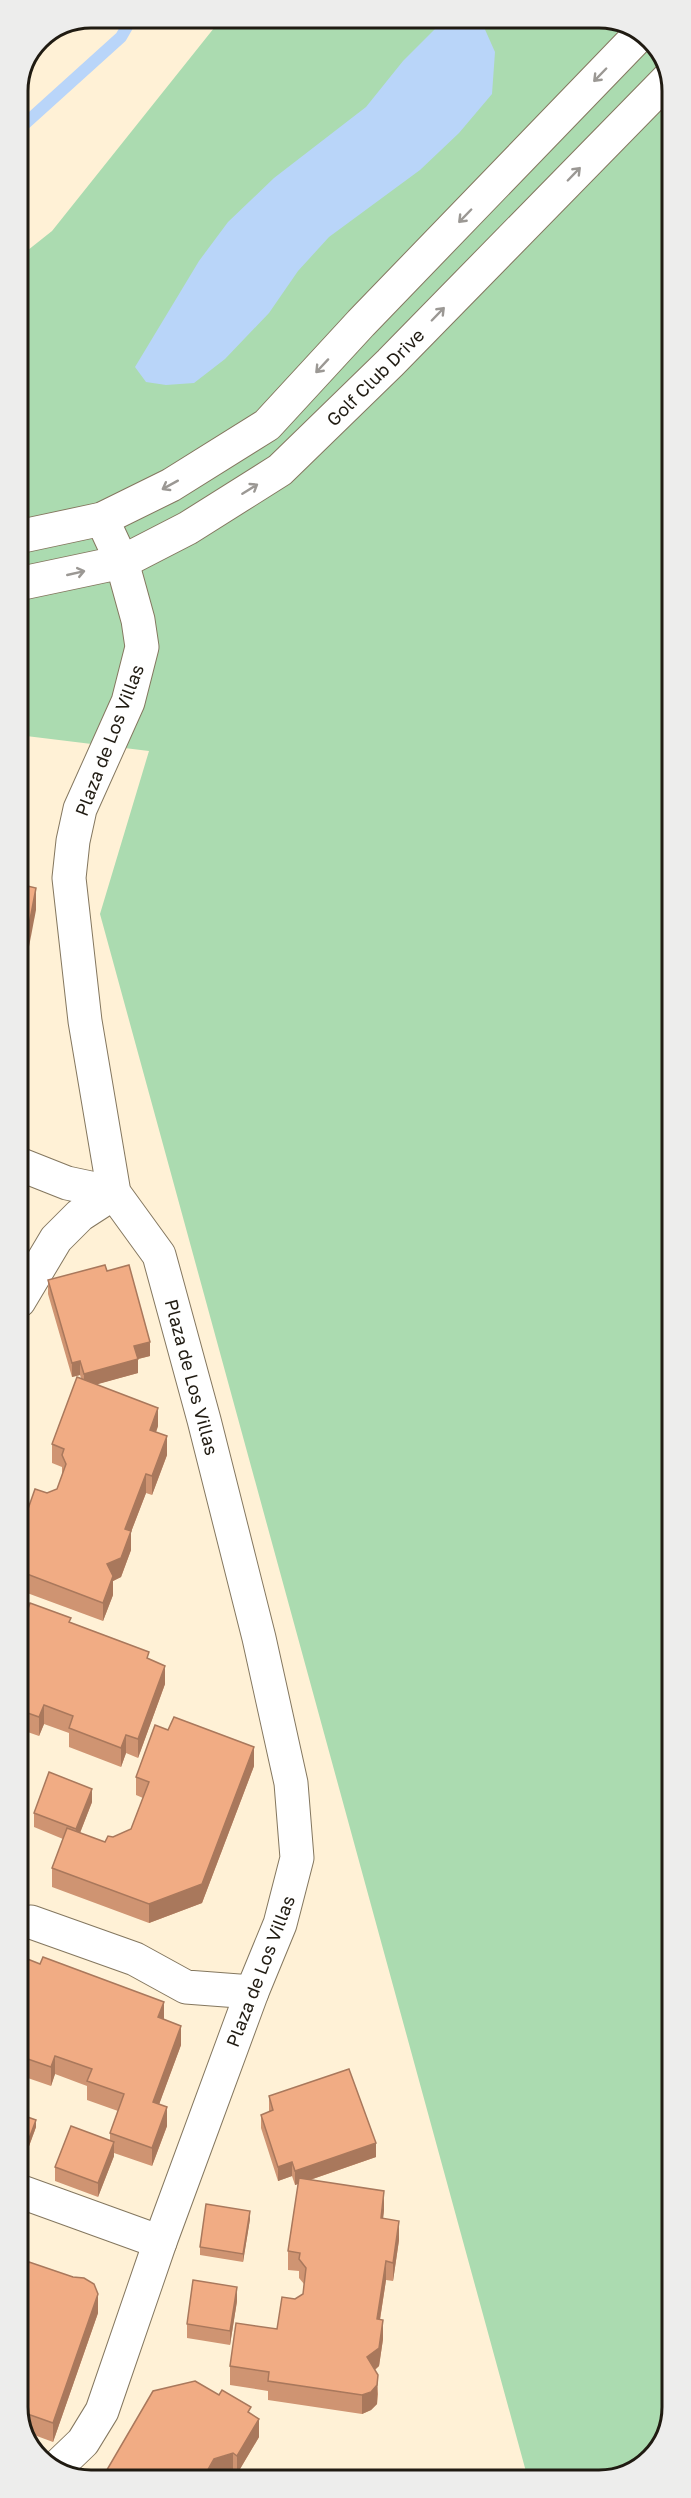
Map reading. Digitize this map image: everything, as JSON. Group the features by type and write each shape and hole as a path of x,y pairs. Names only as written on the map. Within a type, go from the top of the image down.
{"street":[{"path":"28,535 102,519 171,485 267,424 361,323 635,40"},
{"name":"Golf Club Drive","path":"28,582 122,562 188,528 280,470 390,363 661,86"},
{"name":"Plaza de Los Villas","path":"62,2462 83,2442 102,2411 160,2242 252,1992 280,1924 292,1886 297,1858 291,1783 259,1638 159,1255 114,1193 85,1021 69,878 80,809 128,702 139,667 142,647 138,620 122,562 102,519"},
{"path":"28,1168 67,1183 114,1193"},
{"path":"28,1286 56,1239 80,1215 114,1193"},
{"path":"31,1922 135,1959 186,1987 252,1992"},
{"path":"28,2194 160,2242"}],"green space":[{"path":"214,28 603,29 623,33 641,44 654,60 659,72 662,92 662,2414 654,2438 647,2448 623,2465 599,2470 525,2470 100,914 149,751 28,736 28,250 52,231"}],"water":[{"path":"435,29 485,29 495,52 492,94 459,133 420,170 329,237 298,271 269,313 225,359 194,383 166,385 146,382 135,367 199,261 228,222 274,178 366,107 403,61"}],"building":[{"path":"28,886 36,888 28,930"},
{"path":"105,1265 107,1271 129,1265 150,1342 134,1346 138,1359 84,1374 80,1361 72,1363 48,1280"},
{"path":"77,1377 158,1408 150,1430 167,1436 152,1476 146,1474 125,1529 131,1531 121,1558 107,1564 113,1576 103,1603 28,1574 28,1509 35,1489 47,1493 57,1489 66,1464 62,1455 64,1449 52,1444"},
{"path":"30,1603 71,1618 69,1622 149,1652 147,1658 165,1666 138,1739 126,1735 121,1748 69,1728 73,1716 44,1705 39,1717 28,1713 28,1609"},
{"path":"174,1717 254,1747 202,1884 149,1904 52,1868 67,1828 105,1842 108,1836 113,1837 131,1829 149,1782 136,1777 155,1725 168,1730"},
{"path":"49,1772 92,1789 76,1829 34,1813"},
{"path":"43,1957 164,2002 158,2017 181,2026 153,2102 167,2107 152,2148 110,2133 124,2094 87,2081 92,2069 55,2056 51,2067 28,2059 28,1959 40,1964"},
{"path":"349,2069 376,2143 295,2171 292,2162 278,2167 261,2115 273,2110 269,2096"},
{"path":"28,2117 36,2120 28,2141"},
{"path":"71,2126 114,2142 98,2183 55,2167"},
{"path":"299,2178 384,2191 381,2218 399,2221 393,2263 386,2261 377,2319 383,2320 379,2348 367,2357 378,2375 377,2385 371,2392 362,2395 268,2381 269,2372 230,2366 236,2323 277,2329 282,2297 295,2299 303,2294 306,2268 299,2259 300,2253 288,2251"},
{"path":"206,2204 250,2211 243,2254 200,2247"},
{"path":"29,2262 73,2277 84,2278 94,2284 98,2294 53,2423 29,2415 28,2406"},
{"path":"193,2280 237,2287 230,2331 187,2324"},
{"path":"195,2381 219,2395 222,2390 251,2407 248,2412 259,2419 237,2456 233,2453 214,2459 208,2469 107,2469 153,2391"}],"waterway":[{"path":"28,121 121,37 126,28"}]}
